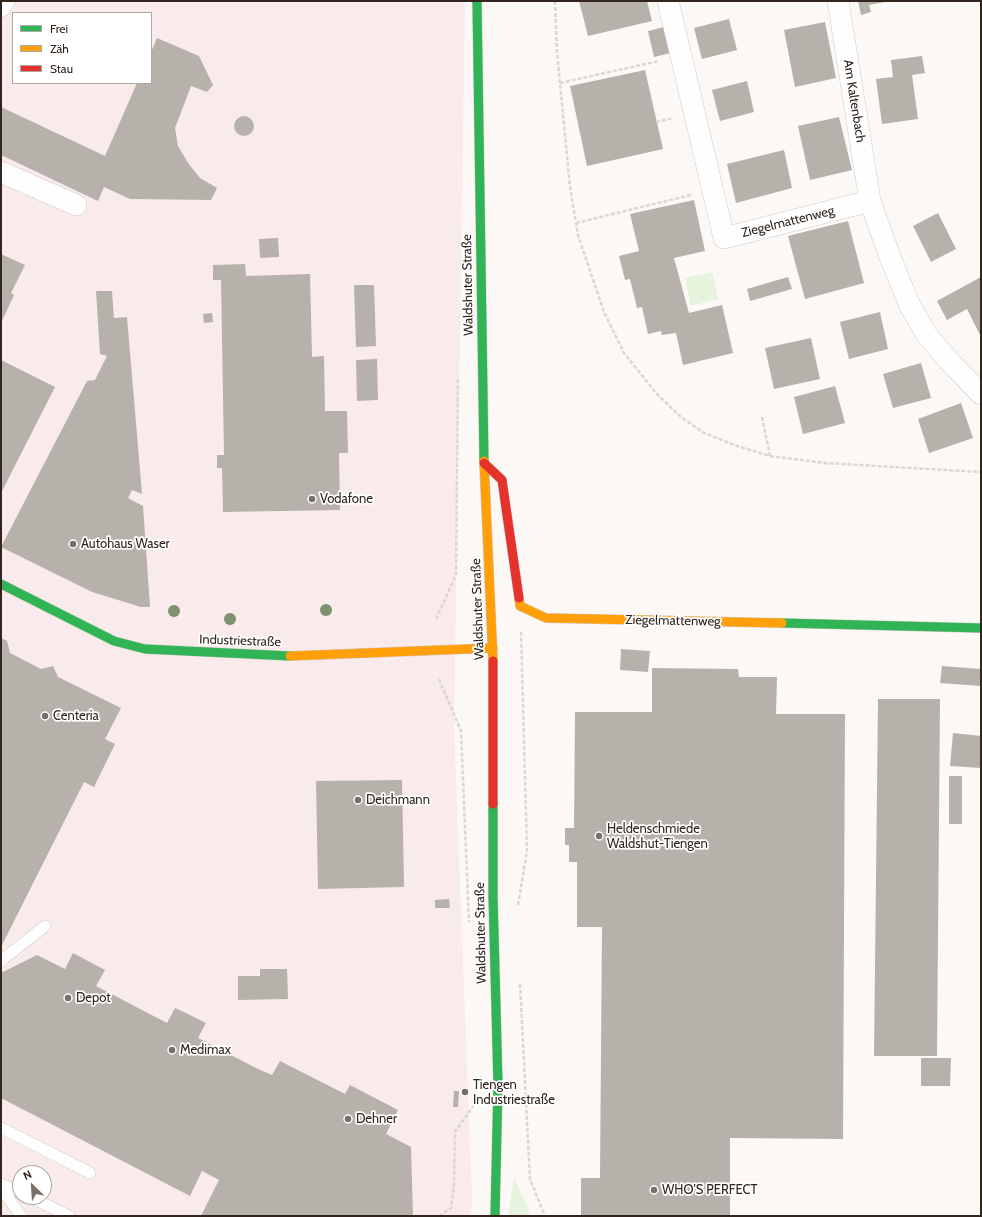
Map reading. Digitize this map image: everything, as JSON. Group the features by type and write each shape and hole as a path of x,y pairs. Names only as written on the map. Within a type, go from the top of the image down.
{"main road":[{"name":"Waldshuter Straße","path":"477,1 484,463 493,648 493,896 498,1084 495,1216"},
{"path":"484,463 502,480 520,606"},
{"name":"Industriestraße","path":"1,584 114,641 145,650 298,656 493,648"},
{"name":"Ziegelmattenweg","path":"520,606 546,618 981,628"}],"street":[{"path":"1,6 4,1"},
{"name":"Ziegelmattenweg","path":"668,1 724,238 870,201"},
{"name":"Am Kaltenbach","path":"838,1 870,201"},
{"path":"1,172 76,205"},
{"path":"870,201 890,257 910,306 927,335 981,394"}],"lane":[{"path":"1,961 45,926"},
{"path":"1,1128 90,1173"},
{"path":"1,1184 12,1189"},
{"path":"1,1188 21,1216"},
{"path":"46,1205 69,1216"}],"path":[{"path":"555,1 560,83 570,187 578,235 604,312 624,353 656,394 681,417 704,433 737,446 770,456 825,463 981,472"},
{"path":"560,83 682,56"},
{"path":"576,223 713,190"},
{"path":"762,417 770,456"},
{"path":"517,909 527,851 520,606"},
{"path":"439,679 461,731 469,927"},
{"path":"520,977 530,1179 545,1216"},
{"path":"439,1216 451,1208 454,1184 455,1132 475,1104"}],"shaded area":[{"path":"1,1 465,1 454,727 472,1198 471,1216 1,1216"}],"green space":[{"path":"712,272 718,299 691,306 685,278"},
{"path":"514,1179 524,1199 530,1216 508,1216"}],"building":[{"path":"579,1 647,1 652,21 588,36"},
{"path":"858,1 885,2 869,5 871,12 861,15"},
{"path":"729,19 737,50 702,59 694,28"},
{"path":"825,22 836,78 795,87 784,30"},
{"path":"664,27 671,53 654,57 648,31"},
{"path":"157,38 199,56 213,85 207,92 191,86 175,128 178,146 188,163 200,178 217,188 211,200 130,199 104,187 98,201 1,155 1,107 105,156 137,84 152,84 152,50"},
{"path":"922,56 925,73 912,75 918,119 882,124 876,79 893,77 891,60"},
{"path":"645,70 663,149 587,166 570,86"},
{"path":"747,81 754,112 720,121 712,90"},
{"path":"244,116 251,119 254,126 251,133 244,136 237,133 234,126 237,119"},
{"path":"839,117 852,170 810,180 798,126"},
{"path":"784,150 792,188 736,203 727,164"},
{"path":"694,200 705,251 674,258 689,313 722,305 733,353 683,365 676,333 662,335 661,331 648,334 642,307 637,308 630,279 625,280 619,256 639,251 630,214"},
{"path":"938,213 956,249 931,262 913,226"},
{"path":"848,221 864,283 805,299 788,236"},
{"path":"278,238 279,257 260,258 259,239"},
{"path":"1,254 25,265 11,293 14,295 1,323"},
{"path":"245,264 246,276 310,274 312,357 324,356 325,411 347,411 348,453 339,453 340,510 223,512 222,468 217,468 217,455 224,455 221,280 213,280 213,265"},
{"path":"788,277 792,289 750,301 747,289"},
{"path":"981,277 981,337 967,309 947,320 937,301"},
{"path":"354,285 374,285 376,346 356,347"},
{"path":"96,291 112,291 114,318 127,317 142,494 132,490 128,498 143,506 150,607 141,607 92,592 1,547 87,381 95,380 107,356 100,354"},
{"path":"880,312 888,349 849,359 840,322"},
{"path":"212,313 213,322 204,323 203,314"},
{"path":"811,338 820,379 774,389 765,348"},
{"path":"377,359 378,400 357,401 356,360"},
{"path":"1,360 55,387 1,493"},
{"path":"921,363 931,398 893,408 883,374"},
{"path":"835,386 845,423 803,434 794,397"},
{"path":"961,403 973,438 929,453 918,419"},
{"path":"1,638 7,641 10,653 41,669 53,666 58,677 121,708 105,739 115,744 94,787 84,782 1,947"},
{"path":"621,649 650,651 648,672 620,670"},
{"path":"942,666 981,669 981,686 940,683"},
{"path":"652,668 738,669 739,677 777,677 776,714 845,714 843,1139 730,1138 730,1216 581,1216 581,1178 600,1178 602,927 577,927 577,862 569,862 569,845 565,845 565,828 574,828 575,712 652,712"},
{"path":"878,699 940,699 937,1056 874,1056"},
{"path":"953,733 981,736 981,768 950,766"},
{"path":"949,776 962,776 962,824 949,824"},
{"path":"402,780 404,887 318,889 316,781"},
{"path":"449,899 450,908 435,908 435,900"},
{"path":"73,953 105,970 96,986 167,1023 175,1008 206,1023 198,1038 256,1068 272,1075 280,1061 345,1094 350,1085 398,1110 386,1134 411,1147 413,1216 201,1216 219,1180 202,1171 190,1196 1,1098 1,973 37,955 65,969"},
{"path":"260,969 287,969 288,999 238,1000 238,976 260,976"},
{"path":"921,1058 951,1058 950,1086 921,1086"},
{"path":"454,1091 459,1091 458,1107 453,1107"}],"traffic: fast":[{"path":"477,1 484,461"},
{"path":"1,584 114,641 145,649 290,656"},
{"path":"782,623 981,628"},
{"path":"493,804 493,896 498,1084 495,1216"}],"traffic: slow":[{"path":"484,461 493,661"},
{"path":"519,598 520,606 546,618 782,623"},
{"path":"290,656 493,648"}],"traffic: jam":[{"path":"484,463 502,480 519,598"},
{"path":"493,661 493,804"}],"place":[{"name":"Vodafone","path":"312,499"},
{"name":"Autohaus Waser","path":"73,544"},
{"name":"Centeria","path":"45,716"},
{"name":"Deichmann","path":"358,800"},
{"name":"Heldenschmiede Waldshut-Tiengen","path":"599,836"},
{"name":"Depot","path":"68,998"},
{"name":"Medimax","path":"172,1050"},
{"name":"Tiengen Industriestraße","path":"465,1092"},
{"name":"Dehner","path":"348,1119"},
{"name":"WHO'S PERFECT","path":"654,1190"}]}
